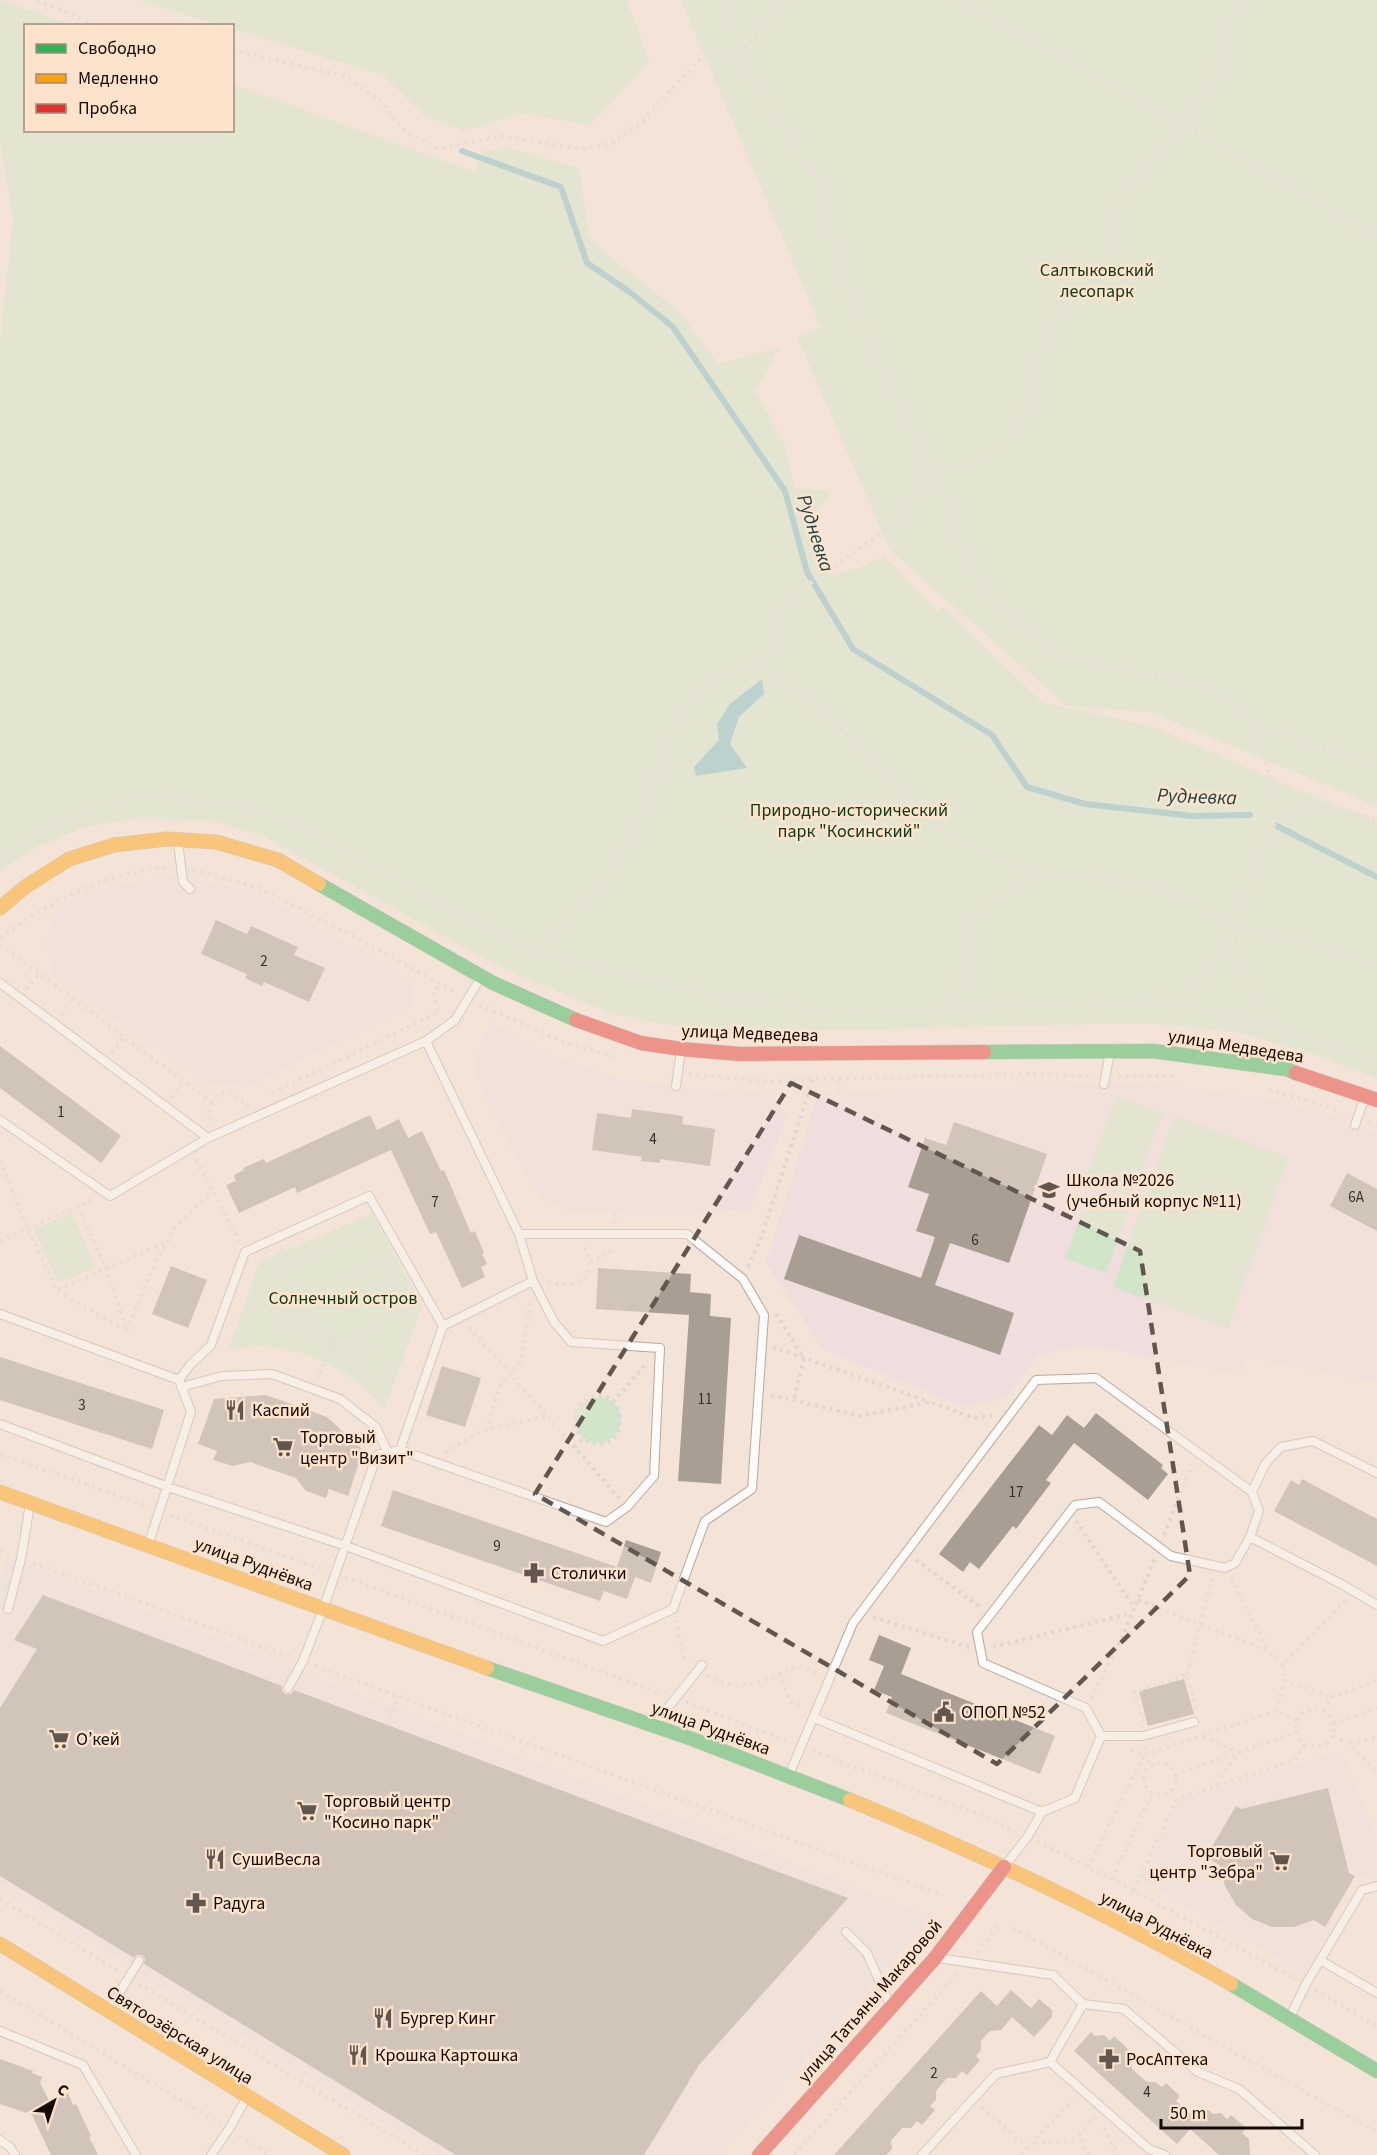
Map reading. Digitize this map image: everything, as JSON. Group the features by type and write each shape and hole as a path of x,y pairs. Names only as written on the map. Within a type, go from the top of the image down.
{"street":[{"name":"улица Медведева","path":"0,908 25,887 69,859 114,845 167,839 216,842 278,860 481,977 556,1013 641,1043 740,1054 1154,1051 1286,1069 1371,1097"},
{"name":"улица Руднёвка","path":"0,1492 789,1776 1004,1867 1125,1928 1290,2017 1377,2071"},
{"name":"улица Татьяны Макаровой","path":"759,2155 935,1958 1004,1867"},
{"name":"Святоозёрская улица","path":"0,1944 343,2155"}],"lane":[{"path":"178,839 183,882 190,890"},
{"path":"0,1120 110,1196 208,1138 426,1041 455,1020 481,977"},
{"path":"0,983 208,1138"},
{"path":"288,1688 303,1661 377,1455 400,1450 606,1522 627,1507 654,1476 660,1348 571,1342 554,1322 533,1281 519,1234 426,1041"},
{"path":"676,1086 681,1049"},
{"path":"1104,1084 1110,1051"},
{"path":"1355,1125 1371,1097"},
{"path":"149,1544 191,1412 180,1384 190,1365 211,1345 245,1252 369,1196 443,1326"},
{"path":"0,1424 168,1486 346,1546 603,1641 674,1609 705,1521 752,1489 764,1315 743,1279 687,1234 519,1234"},
{"path":"400,1450 443,1326 533,1281"},
{"path":"0,1314 180,1384 222,1377 272,1374 340,1399 376,1427 388,1453"},
{"path":"789,1776 852,1623 1036,1380 1096,1378 1252,1492 1259,1511 1250,1537 1235,1563 1220,1567 1171,1556 1099,1502 1076,1505 977,1632 983,1663 1086,1708 1101,1736"},
{"path":"1252,1492 1265,1464 1281,1447 1313,1441 1377,1473"},
{"path":"8,1609 21,1559 30,1502"},
{"path":"1250,1537 1377,1605"},
{"path":"654,1726 699,1667"},
{"path":"816,1714 1042,1812"},
{"path":"1101,1736 1146,1736 1194,1722"},
{"path":"1004,1867 1028,1836 1042,1812 1075,1798 1101,1736"},
{"path":"1290,2017 1320,1960 1362,1890 1377,1886"},
{"path":"846,1932 867,1953 891,2007"},
{"path":"935,1958 1053,1975 1083,2004 1124,2009 1198,2072 1239,2089 1316,2155"},
{"path":"1320,1960 1377,1993"},
{"path":"108,2011 139,1961"},
{"path":"922,2155 996,2074 1050,2062 1083,2004"},
{"path":"0,2031 83,2065 136,2155"},
{"path":"1050,2062 1149,2149 1165,2155"},
{"path":"211,2155 247,2097"},
{"path":"0,2140 10,2147 15,2155"}],"path":[{"path":"37,0 94,24"},
{"path":"730,0 739,56 788,139 816,176 827,197 830,227 849,298 930,467 980,589 1052,654 1211,687 1250,723 1362,761 1377,769"},
{"path":"739,56 785,0"},
{"path":"958,0 1184,124 1377,238"},
{"path":"930,467 970,470 1017,435 1047,322 1101,269 1118,201 1184,124 1215,72 1236,0"},
{"path":"234,50 344,76 383,103 405,132 440,149 501,136 583,149 612,143 644,121 700,59 716,53 739,56"},
{"path":"930,467 899,520 799,591 781,611 772,651 759,661 714,679 681,715 620,863 578,914 531,950 735,1000 760,998 817,1012 853,1014 959,1007 1134,1002 1183,1005 1269,1024 1377,1060"},
{"path":"759,661 799,692 867,753 949,836 1004,862 1047,873 1131,882 1192,900 1235,927 1311,944 1377,966"},
{"path":"1250,723 1284,812"},
{"path":"1183,1005 1235,927 1263,840 1284,812 1310,806 1377,819"},
{"path":"0,938 52,904 97,883 139,870 180,866 257,887 449,988"},
{"path":"959,1007 969,922 1019,882 1047,873"},
{"path":"1235,927 1240,968 1269,1024"},
{"path":"0,944 211,1102"},
{"path":"263,1097 439,1012 433,996 439,983"},
{"path":"106,1062 124,1037"},
{"path":"838,1092 840,1078"},
{"path":"743,1279 760,1238 813,1079"},
{"path":"226,1130 208,1117 211,1102 216,1095 226,1092 239,1096 245,1106 254,1101"},
{"path":"190,1149 245,1252"},
{"path":"0,1161 57,1291 127,1331"},
{"path":"0,1241 106,1193"},
{"path":"127,1331 153,1268 176,1227 213,1193"},
{"path":"78,1206 106,1268 127,1331"},
{"path":"400,1314 379,1262 361,1234 281,1271 297,1302 332,1342 354,1362 358,1371 369,1378 378,1379 384,1373 387,1358 383,1351 375,1346 368,1345 356,1350 332,1342 295,1333 284,1335 275,1330 272,1320 273,1314 281,1307 288,1306 302,1321 332,1342 344,1342 400,1314 428,1300"},
{"path":"486,1430 501,1383 520,1362 533,1281 574,1284 582,1280 588,1271 591,1262 577,1235"},
{"path":"276,1238 290,1266"},
{"path":"57,1291 168,1242"},
{"path":"297,1302 400,1251"},
{"path":"773,1308 804,1358 794,1400"},
{"path":"460,1317 627,1507"},
{"path":"295,1333 302,1321"},
{"path":"314,1390 332,1342"},
{"path":"762,1343 974,1418 1011,1414"},
{"path":"613,1402 660,1348"},
{"path":"354,1362 356,1350"},
{"path":"758,1392 860,1416 930,1402"},
{"path":"595,1396 604,1397 613,1402 621,1417 621,1426 617,1434 602,1444 583,1439 574,1423 579,1405 595,1396"},
{"path":"435,1463 448,1449 486,1430 547,1416"},
{"path":"574,1447 583,1439"},
{"path":"1086,1708 1121,1640 1197,1452"},
{"path":"1070,1512 1135,1607"},
{"path":"0,1551 943,1895"},
{"path":"906,1552 990,1615"},
{"path":"1194,1722 1199,1719 1187,1675 1200,1624 1220,1567"},
{"path":"1220,1567 1269,1652 1283,1665 1284,1680 1277,1711"},
{"path":"1283,1665 1354,1592"},
{"path":"1138,1600 1269,1652"},
{"path":"674,1609 684,1659 721,1683 748,1687 799,1666 831,1677"},
{"path":"860,1613 980,1651 1132,1613"},
{"path":"779,1674 790,1702 816,1714"},
{"path":"1088,1867 1144,1755 1146,1736 1134,1692 1187,1675"},
{"path":"1284,1680 1332,1697"},
{"path":"1324,1711 1332,1697 1377,1680"},
{"path":"387,1725 398,1696"},
{"path":"1333,1723 1377,1708"},
{"path":"1309,1710 1324,1711 1333,1723 1333,1736 1321,1746 1305,1745 1296,1732 1297,1721 1309,1710"},
{"path":"1144,1755 1277,1711 1297,1721"},
{"path":"1175,1775 1296,1732"},
{"path":"1202,1736 1239,1752"},
{"path":"1333,1736 1350,1744 1377,1774"},
{"path":"1350,1744 1377,1736"},
{"path":"1134,1890 1177,1799 1295,1760 1305,1745"},
{"path":"1215,1786 1239,1752"},
{"path":"1144,1755 1152,1765"},
{"path":"1165,1764 1173,1770 1175,1775 1175,1784 1171,1791 1162,1795 1152,1793 1145,1785 1146,1770 1152,1765 1165,1764"},
{"path":"1171,1791 1177,1799"},
{"path":"1112,1879 1152,1793"},
{"path":"0,1899 424,2155"},
{"path":"794,2155 1001,1923"},
{"path":"1013,1928 1377,2132"},
{"path":"0,1991 270,2155"},
{"path":"301,2081 310,2066"},
{"path":"1022,2155 1081,2089"},
{"path":"972,2100 1028,2148"},
{"path":"1090,2155 1083,2148 1080,2133 1098,2115"},
{"path":"1033,2143 1081,2141"}],"highlighted area":[{"path":"791,1083 1140,1251 1190,1575 997,1764 535,1494"}],"shaded area":[{"path":"174,876 174,885 187,895 194,880 256,891 412,981 414,1005 250,1085 208,1084 53,974 47,950 48,930 58,907 90,891"},
{"path":"491,1022 541,1051 617,1079 734,1094 772,1089 786,1118 750,1211 713,1209 682,1215 570,1211 542,1199 522,1167 474,1071 478,1053"},
{"name":"Школа №2026 (учебный корпус №11)","path":"1147,1083 1279,1101 1338,1118 1377,1133 1377,1382 1247,1358 1240,1375 1085,1345 1038,1356 1007,1398 966,1407 823,1350 766,1262 818,1093"},
{"name":"Торговый центр \"Косино парк\"","path":"7,1557 932,1917 720,2155 436,2155 0,1886 0,1579"},
{"path":"1342,1751 1377,1841 1377,1873 1353,1880 1305,1973 1141,1880 1180,1799"}],"green space":[{"name":"Природно-исторический парк \"Косинский\"","path":"0,0 70,24 24,24 24,132 234,132 234,84 475,172 482,151 509,148 579,168 589,236 611,258 680,312 718,364 780,347 756,390 786,449 794,487 832,492 812,516 831,576 866,565 884,556 938,612 943,607 1043,703 1152,726 1291,787 1377,820 1377,1078 1311,1053 1240,1033 1150,1023 719,1033 649,1022 608,1012 504,969 265,837 213,821 128,819 82,828 37,847 0,870 0,343 13,220 0,139"},
{"path":"137,0 627,0 649,61 590,125 523,113 464,131 425,116 383,75 234,29 234,24 217,24"},
{"name":"Салтыковский лесопарк","path":"681,0 1377,0 1377,806 1150,712 1067,706 890,550 797,337 821,328"},
{"path":"1116,1096 1163,1113 1132,1197 1085,1180"},
{"path":"1175,1116 1289,1157 1228,1328 1113,1287"},
{"path":"1088,1197 1129,1211 1106,1273 1065,1259"},
{"path":"72,1213 95,1267 58,1283 34,1229"},
{"name":"Солнечный остров","path":"372,1214 422,1306 384,1410 361,1386 320,1360 272,1347 229,1349 259,1262"},
{"path":"603,1397 615,1403 620,1411 620,1429 615,1437 607,1442 593,1443 581,1437 576,1429 575,1415 581,1403 589,1398"}],"water":[{"path":"762,679 764,694 739,717 730,744 747,768 696,776 694,767 719,740 717,724 730,704"}],"building":[{"path":"216,920 247,934 251,926 298,947 294,955 325,968 309,1002 264,982 262,986 245,978 247,974 201,954"},
{"path":"0,1046 121,1136 101,1163 0,1088"},
{"path":"632,1109 683,1116 682,1124 715,1129 710,1166 660,1159 660,1163 641,1161 642,1157 592,1150 597,1113 631,1118"},
{"path":"370,1115 377,1130 399,1119 408,1138 422,1131 441,1171 444,1170 471,1233 475,1231 487,1264 481,1267 485,1277 462,1288 436,1232 430,1234 391,1150 297,1193 295,1187 239,1213 226,1185 236,1181 234,1175 244,1170 243,1168 264,1159 266,1163"},
{"path":"954,1122 1047,1154 1009,1263 950,1243 935,1285 1014,1313 1000,1355 784,1279 799,1235 921,1278 935,1237 916,1231 929,1194 908,1187 925,1138 946,1145"},
{"path":"1347,1173 1377,1189 1377,1231 1330,1206"},
{"path":"171,1266 207,1280 188,1328 152,1314"},
{"path":"598,1268 691,1274 690,1292 711,1294 710,1316 731,1318 721,1484 678,1481 689,1315 596,1309"},
{"path":"0,1357 164,1410 152,1449 0,1400"},
{"path":"442,1366 481,1378 465,1427 426,1415"},
{"name":"Торговый центр \"Визит\"","path":"266,1395 327,1417 363,1450 348,1496 329,1489 326,1498 306,1491 296,1478 250,1462 233,1466 213,1460 217,1451 198,1444 214,1399"},
{"path":"1096,1413 1163,1465 1161,1468 1168,1474 1148,1500 1074,1443 1046,1480 1051,1483 1016,1529 1013,1526 979,1569 970,1562 963,1572 939,1554 1039,1425 1052,1435 1067,1415 1084,1428"},
{"path":"1302,1479 1377,1519 1377,1566 1274,1511 1291,1480 1299,1485"},
{"path":"393,1490 617,1567 626,1540 661,1552 651,1583 635,1577 627,1599 604,1591 600,1601 381,1526"},
{"name":"Торговый центр \"Косино парк\"","path":"43,1595 282,1686 285,1694 291,1694 294,1690 848,1898 699,2065 644,2155 456,2155 144,1964 145,1959 142,1955 134,1958 0,1876 0,1708 37,1649 14,1640"},
{"path":"879,1635 911,1648 901,1674 1055,1736 1040,1774 886,1713 892,1697 874,1690 884,1666 869,1660"},
{"path":"1184,1679 1194,1714 1148,1726 1139,1691"},
{"name":"Торговый центр \"Зебра\"","path":"1328,1788 1349,1873 1355,1876 1325,1927 1314,1920 1294,1927 1272,1927 1252,1919 1236,1905 1225,1886 1220,1865 1206,1857 1236,1806 1241,1809"},
{"path":"1011,1990 1031,2008 1039,1999 1052,2010 1052,2017 1034,2037 1012,2017 1001,2030 990,2031 981,2041 981,2050 976,2056 980,2060 967,2075 962,2071 956,2078 947,2078 936,2091 936,2100 930,2106 935,2110 922,2125 917,2121 911,2128 902,2128 891,2141 892,2149 886,2155 834,2155 981,1991 997,2006"},
{"path":"1091,2032 1095,2036 1104,2035 1110,2041 1114,2036 1129,2050 1125,2054 1132,2060 1132,2069 1147,2082 1155,2082 1162,2087 1166,2083 1180,2096 1176,2101 1198,2120 1177,2144 1074,2051"},
{"path":"0,2059 33,2071 32,2073 42,2077 40,2083 50,2102 68,2093 73,2105 76,2104 98,2155 51,2155 32,2115 0,2104"},
{"path":"1208,2110 1213,2114 1221,2113 1227,2119 1231,2115 1246,2128 1242,2133 1249,2139 1250,2155 1219,2155 1190,2129"}],"waterway":[{"name":"Рудневка","path":"462,151 561,187 587,263 631,293 673,327 785,491 807,572 853,649 992,735 1027,787 1085,804 1193,816 1250,815"},
{"name":"Рудневка","path":"1277,826 1377,877"}],"traffic: fast":[{"path":"319,884 493,983 576,1020"},
{"path":"984,1052 1153,1051 1286,1069 1296,1073"},
{"path":"487,1668 692,1739 850,1800"},
{"path":"1231,1984 1377,2071"}],"traffic: slow":[{"path":"0,908 25,887 69,859 114,845 167,839 216,842 278,860 319,884"},
{"path":"0,1492 487,1668"},
{"path":"850,1800 1044,1886 1138,1933 1231,1984"},
{"path":"0,1944 343,2155"}],"traffic: jam":[{"path":"576,1020 641,1043 740,1054 984,1052"},
{"path":"1296,1073 1377,1100"},
{"path":"759,2155 935,1958 1004,1867"}],"place":[{"name":"Школа №2026 (учебный корпус №11)","path":"1049,1190"},
{"name":"Каспий","path":"235,1410"},
{"name":"Торговый центр \"Визит\"","path":"283,1447"},
{"name":"Столички","path":"534,1573"},
{"name":"ОПОП №52","path":"944,1712"},
{"name":"О’кей","path":"59,1739"},
{"name":"Торговый центр \"Косино парк\"","path":"307,1811"},
{"name":"СушиВесла","path":"215,1859"},
{"name":"Торговый центр \"Зебра\"","path":"1280,1861"},
{"name":"Радуга","path":"196,1903"},
{"name":"Бургер Кинг","path":"383,2018"},
{"name":"Крошка Картошка","path":"358,2055"},
{"name":"РосАптека","path":"1109,2059"}]}
